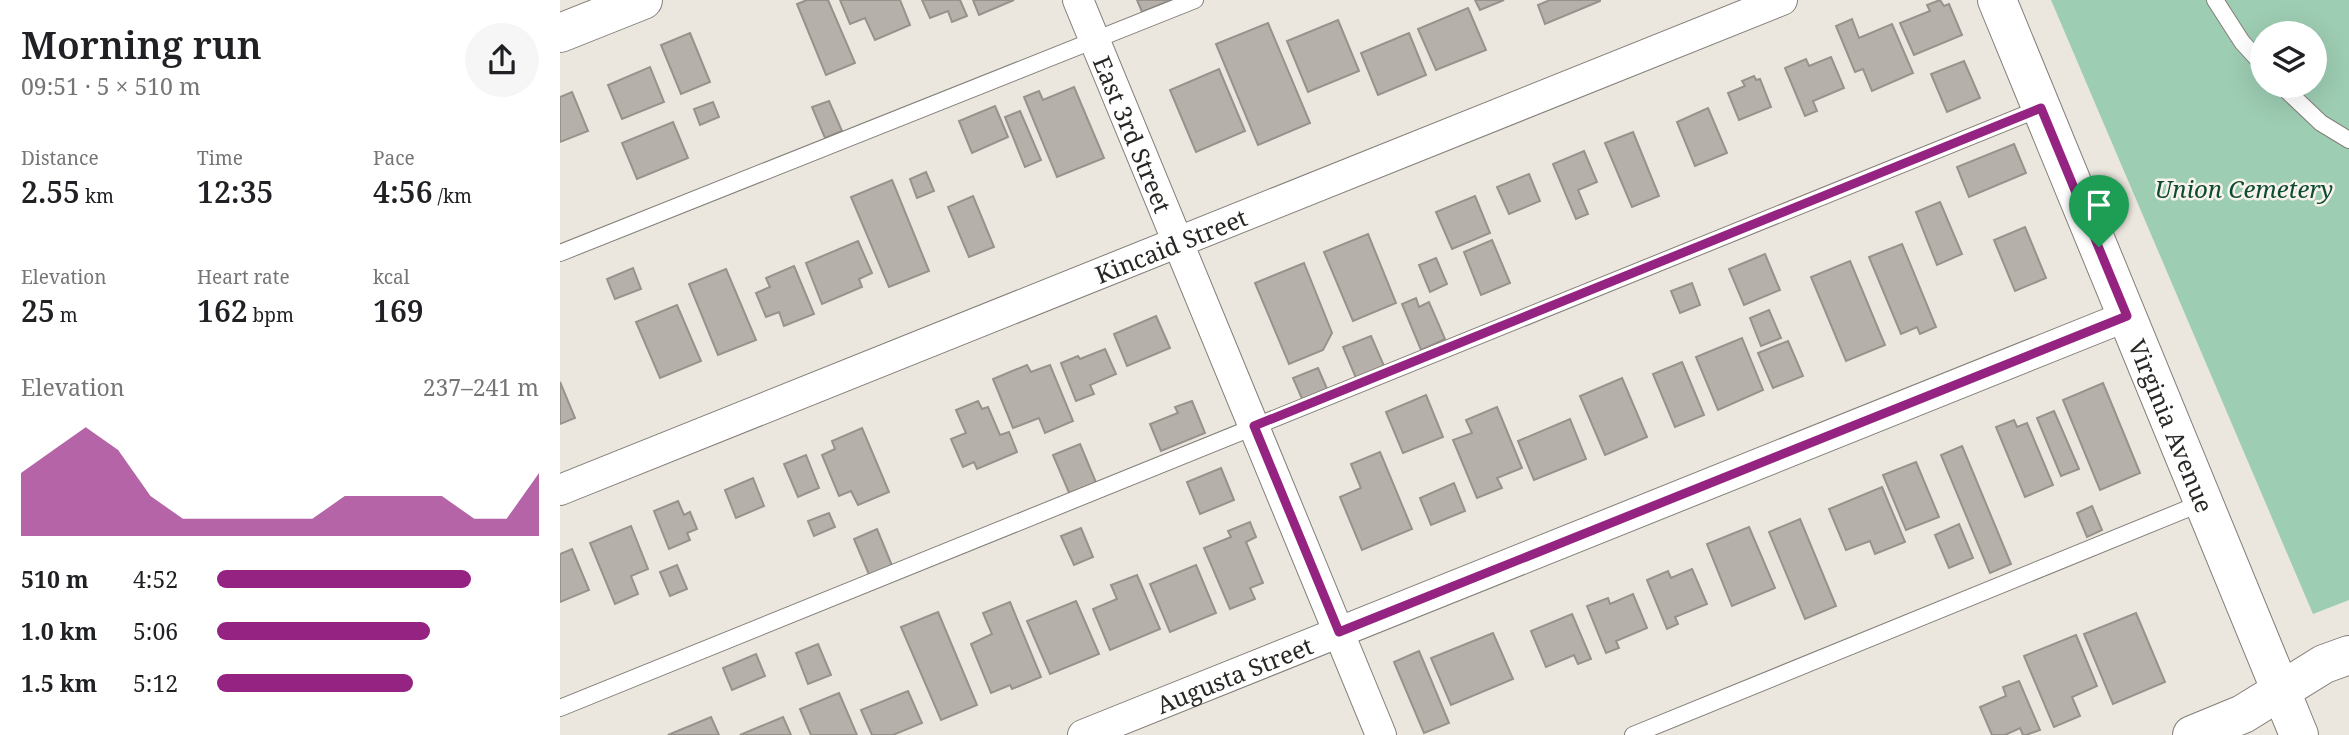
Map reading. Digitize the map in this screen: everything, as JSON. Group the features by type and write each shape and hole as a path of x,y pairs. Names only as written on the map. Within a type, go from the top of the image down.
{"street":[{"path":"560,33 643,0"},
{"name":"East 3rd Street","path":"1078,0 1381,735"},
{"name":"Kincaid Street","path":"560,490 1782,0"},
{"name":"Virginia Avenue","path":"1997,0 2299,735"},
{"name":"Augusta Street","path":"1083,735 2127,316"},
{"path":"2192,735 2243,714 2325,664 2349,655"}],"lane":[{"path":"560,253 1195,0"},
{"path":"2215,0 2250,51"},
{"path":"2295,98 2321,123 2349,140"},
{"path":"560,708 2041,108"},
{"path":"1633,735 2204,502"}],"green space":[{"name":"Union Cemetery","path":"2051,0 2349,0 2349,600 2313,614"}],"building":[{"path":"807,0 828,0 855,63 826,75 797,4"},
{"path":"840,0 900,0 910,25 875,40 865,18 850,24"},
{"path":"922,0 960,0 967,16 952,22 948,11 930,18"},
{"path":"973,0 1014,0 979,15"},
{"path":"1137,0 1171,0 1142,12"},
{"path":"1475,0 1504,0 1480,10"},
{"path":"1550,0 1600,1 1545,24 1538,5"},
{"path":"1940,0 1944,6 1949,4 1962,35 1914,55 1900,23 1930,11 1927,5"},
{"path":"1468,8 1486,50 1436,70 1418,29"},
{"path":"1852,19 1859,38 1892,24 1913,73 1872,91 1863,69 1855,72 1836,26"},
{"path":"1338,20 1359,71 1308,92 1287,41"},
{"path":"1268,23 1310,123 1258,145 1216,44"},
{"path":"690,33 710,82 681,94 661,45"},
{"path":"1409,33 1426,75 1378,95 1361,53"},
{"path":"1831,57 1844,88 1813,101 1817,111 1805,116 1785,68 1806,59 1809,66"},
{"path":"1964,61 1980,98 1947,112 1931,74"},
{"path":"650,67 664,102 622,119 608,85"},
{"path":"1219,69 1245,131 1196,152 1170,90"},
{"path":"1754,76 1756,80 1760,79 1771,107 1739,120 1728,93 1745,86 1742,81"},
{"path":"1074,87 1104,158 1057,177 1024,97 1039,91 1043,100"},
{"path":"572,92 588,131 560,142 560,97"},
{"path":"829,101 842,131 825,138 812,107"},
{"path":"713,102 719,117 700,125 694,109"},
{"path":"995,106 1008,137 972,153 959,121"},
{"path":"1708,108 1727,153 1695,166 1677,122"},
{"path":"1020,111 1041,160 1025,167 1005,117"},
{"path":"673,122 688,158 637,179 622,143"},
{"path":"1633,132 1659,196 1632,207 1605,143"},
{"path":"2014,144 2026,173 1969,197 1957,167"},
{"path":"1584,151 1597,182 1578,190 1588,214 1576,219 1553,164"},
{"path":"926,172 934,191 917,198 910,179"},
{"path":"1529,174 1540,201 1509,214 1497,187"},
{"path":"892,180 929,271 889,287 851,197"},
{"path":"973,196 994,247 969,257 948,207"},
{"path":"1475,196 1490,233 1452,249 1436,212"},
{"path":"1940,202 1962,254 1937,265 1916,212"},
{"path":"2025,227 2046,278 2015,291 1994,240"},
{"path":"1368,234 1396,303 1353,321 1324,252"},
{"path":"1492,240 1510,283 1481,295 1464,252"},
{"path":"858,241 872,273 859,279 862,287 822,304 806,263"},
{"path":"1902,244 1936,327 1920,334 1917,327 1901,334 1869,257"},
{"path":"1765,254 1780,290 1744,305 1729,269"},
{"path":"1436,258 1447,284 1430,292 1419,265"},
{"path":"1850,261 1885,345 1846,361 1811,277"},
{"path":"1304,263 1332,333 1323,350 1289,364 1255,283"},
{"path":"794,266 814,314 784,326 779,312 766,317 756,293 770,287 766,278"},
{"path":"633,268 641,289 615,299 607,279"},
{"path":"726,269 756,340 718,355 689,284"},
{"path":"1692,283 1700,305 1680,313 1671,291"},
{"path":"1416,298 1419,307 1429,302 1445,339 1421,350 1402,304"},
{"path":"677,305 701,361 660,378 636,322"},
{"path":"1769,310 1781,338 1761,346 1750,318"},
{"path":"1156,316 1170,348 1127,366 1114,334"},
{"path":"1371,336 1384,366 1356,378 1343,347"},
{"path":"1742,338 1763,390 1718,410 1696,357"},
{"path":"1788,341 1803,376 1773,388 1758,353"},
{"path":"1105,349 1116,374 1090,385 1094,394 1076,401 1061,363"},
{"path":"1682,362 1704,415 1675,427 1653,374"},
{"path":"1027,365 1031,372 1050,365 1073,421 1045,433 1039,418 1013,428 993,379"},
{"path":"1318,368 1328,391 1303,401 1293,378"},
{"path":"1622,378 1647,437 1605,455 1580,396"},
{"path":"560,382 575,418 560,424"},
{"path":"2103,383 2140,473 2100,490 2063,400"},
{"path":"1426,395 1443,437 1403,453 1386,412"},
{"path":"978,401 982,409 988,407 1000,435 1009,432 1017,452 977,469 974,462 963,467 951,439 966,433 956,410"},
{"path":"1192,401 1205,433 1161,451 1150,424 1178,413 1175,407"},
{"path":"1497,407 1522,468 1497,478 1502,488 1477,498 1453,440 1472,433 1466,420"},
{"path":"2054,411 2079,469 2061,476 2037,418"},
{"path":"1570,419 1586,459 1534,480 1518,441"},
{"path":"2014,420 2017,427 2027,423 2053,485 2025,497 1996,427"},
{"path":"862,428 889,492 858,505 851,491 839,496 822,455 835,449 832,441"},
{"path":"1080,444 1097,485 1070,495 1053,455"},
{"path":"1962,446 2011,564 1990,573 1941,455"},
{"path":"1380,452 1412,529 1362,550 1340,497 1361,488 1351,464"},
{"path":"806,455 819,488 798,497 784,464"},
{"path":"1916,462 1939,517 1906,530 1883,475"},
{"path":"1221,468 1234,500 1200,514 1187,482"},
{"path":"753,478 764,506 736,518 725,490"},
{"path":"1454,483 1465,511 1431,525 1420,498"},
{"path":"1882,487 1905,542 1875,554 1870,541 1846,550 1829,509"},
{"path":"678,501 684,515 690,512 697,529 687,533 690,540 669,549 654,511"},
{"path":"2092,506 2102,530 2087,537 2077,513"},
{"path":"829,513 835,527 814,536 808,521"},
{"path":"1800,519 1836,606 1805,619 1769,532"},
{"path":"1250,522 1256,537 1246,542 1263,583 1250,588 1255,599 1230,609 1204,548 1231,537 1228,531"},
{"path":"1959,524 1973,558 1949,568 1935,535"},
{"path":"631,526 648,569 631,576 638,594 615,604 590,543"},
{"path":"1749,527 1775,588 1732,606 1707,544"},
{"path":"1081,528 1093,557 1074,565 1061,536"},
{"path":"877,529 893,568 870,577 854,539"},
{"path":"572,549 589,590 560,602 560,554"},
{"path":"677,565 687,589 670,596 660,572"},
{"path":"1196,565 1216,613 1170,632 1150,584"},
{"path":"1692,569 1707,604 1675,617 1678,624 1667,629 1647,580 1668,571 1671,578"},
{"path":"1137,575 1160,629 1110,650 1093,609 1117,599 1111,585"},
{"path":"1633,594 1647,628 1616,641 1619,648 1606,653 1587,606 1608,598 1610,604"},
{"path":"1076,601 1099,654 1050,674 1027,621"},
{"path":"1010,602 1041,677 1012,689 1010,685 991,693 971,644 992,634 983,613"},
{"path":"938,612 977,705 941,720 901,627"},
{"path":"2136,613 2165,682 2113,704 2084,634"},
{"path":"1572,614 1591,659 1578,664 1574,655 1546,667 1531,631"},
{"path":"1493,633 1513,679 1451,705 1431,658"},
{"path":"2076,635 2097,686 2072,697 2080,716 2054,727 2024,656"},
{"path":"818,644 831,675 808,684 796,653"},
{"path":"1419,651 1449,723 1424,733 1394,662"},
{"path":"756,654 765,676 732,690 723,668"},
{"path":"2019,681 2040,730 2023,735 2020,728 2005,735 1992,735 1980,707 2006,696 2003,687"},
{"path":"908,691 922,723 893,735 872,735 861,710"},
{"path":"839,693 857,735 811,735 800,709"},
{"path":"711,717 719,735 668,735"},
{"path":"783,717 791,735 740,735"}],"route":[{"path":"2041,108 2099,247 2127,316 1339,632 1254,426 2041,108"}]}
